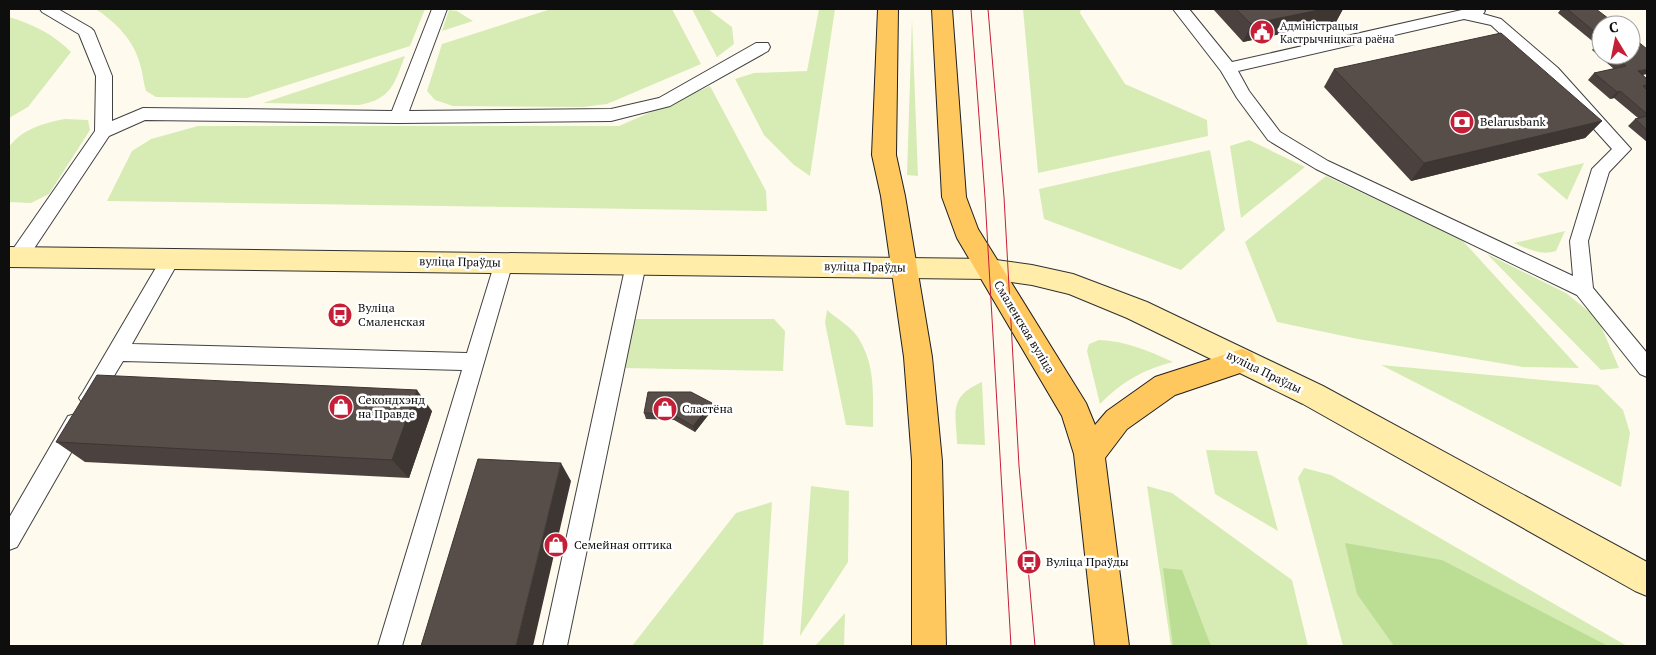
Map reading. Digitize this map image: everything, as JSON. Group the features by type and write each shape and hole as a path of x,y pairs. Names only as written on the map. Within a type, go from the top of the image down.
{"main road":[{"path":"888,9 884,154 893,196 918,357 926,461 929,646"},
{"name":"Смаленская вуліца","path":"942,9 954,197 966,231 1076,412 1090,454 1112,646"},
{"name":"вуліца Праўды","path":"13,257 989,268 1032,275 1092,292 1137,310 1313,395 1647,580"},
{"path":"1090,454 1117,420 1165,386 1242,361"}],"lane":[{"path":"47,9 86,31 104,76 106,92 103,132"},
{"path":"398,117 439,9"},
{"path":"1181,9 1228,68 1243,94 1274,136 1322,165 1584,290 1647,368"},
{"path":"1228,68 1484,9"},
{"path":"1465,14 1496,22 1552,72 1622,149 1601,169 1579,241 1584,290"},
{"path":"13,257 103,132 143,114 398,117 610,116 664,102 762,47"},
{"path":"9,539 170,259"},
{"path":"390,646 504,262"},
{"path":"555,646 636,264"},
{"path":"117,352 475,362"}],"green space":[{"path":"96,9 425,9 410,46 247,98 156,97 146,91 137,55 128,39 117,26"},
{"path":"551,9 672,9 701,64 607,104 583,107 453,106 435,100 427,91 442,44"},
{"path":"692,9 708,9 732,27 734,44 717,57"},
{"path":"819,9 835,9 810,176 794,165 764,135 735,79 754,73 807,71"},
{"path":"1023,9 1081,9 1080,13 1125,84 1207,120 1208,136 1038,173"},
{"path":"449,10 457,11 473,21 442,31"},
{"path":"9,17 42,30 71,52 28,107 9,118"},
{"path":"912,18 918,176 907,175"},
{"path":"405,56 390,89 379,99 370,102 359,105 263,103"},
{"path":"710,86 766,191 767,211 107,201 132,151 151,139 198,126 619,126"},
{"path":"65,119 88,120 90,130 49,194 31,203 9,202 9,147 27,131 41,125"},
{"path":"1249,140 1305,167 1241,218 1230,146"},
{"path":"1210,150 1225,230 1181,270 1044,219 1039,189"},
{"path":"1584,163 1567,200 1537,174"},
{"path":"1326,176 1462,240 1579,368 1523,367 1358,339 1277,322 1245,242"},
{"path":"1565,231 1556,251 1545,253 1514,243"},
{"path":"1487,254 1566,293 1598,319 1619,368 1601,370"},
{"path":"827,310 854,332 868,358 872,380 873,427 846,425 825,323"},
{"path":"634,319 774,319 785,331 783,371 624,368"},
{"path":"1099,340 1128,344 1173,362 1152,368 1134,377 1116,389 1100,404 1087,351 1089,344"},
{"path":"1381,365 1598,385 1623,410 1630,433 1621,487"},
{"path":"982,382 985,445 957,444 956,407 964,394"},
{"path":"1206,450 1257,451 1278,531 1215,494"},
{"path":"1304,468 1331,475 1627,646 1343,646 1298,478"},
{"path":"811,486 849,491 848,562 800,636"},
{"path":"1147,486 1172,493 1292,580 1308,646 1171,646"},
{"path":"772,502 763,646 632,646 736,513"},
{"path":"1345,543 1442,560 1608,646 1394,646 1357,594"},
{"path":"1163,568 1182,570 1211,646 1173,646"},
{"path":"845,613 844,646 815,646"}],"building":[{"path":"1236,9 1324,9 1251,24"},
{"path":"1567,9 1596,9 1604,15 1591,15 1591,29"},
{"name":"Belarusbank","path":"1501,33 1602,121 1424,163 1334,69"},
{"path":"1641,44 1647,49 1647,69 1638,71 1647,79 1647,85 1643,86 1647,90 1647,114 1620,91 1617,92 1594,73 1626,66 1625,65 1641,65"},
{"path":"1647,116 1647,130 1635,119"},
{"path":"97,375 417,390 392,460 56,442"},
{"path":"648,392 691,392 712,403 693,426 672,414 644,413"},
{"path":"478,459 561,463 516,646 421,646"}],"tram line":[{"path":"971,9 985,197 1011,646"},
{"path":"988,9 1004,197 1019,466 1035,646"}],"place":[{"name":"Адміністрацыя Кастрычніцкага раёна","path":"1262,32"},
{"name":"Belarusbank","path":"1462,122"},
{"name":"Вуліца Смаленская","path":"340,315"},
{"name":"Секондхэнд на Правде","path":"341,407"},
{"name":"Сластёна","path":"665,409"},
{"name":"Семейная оптика","path":"556,545"},
{"name":"Вуліца Праўды","path":"1029,562"}]}
